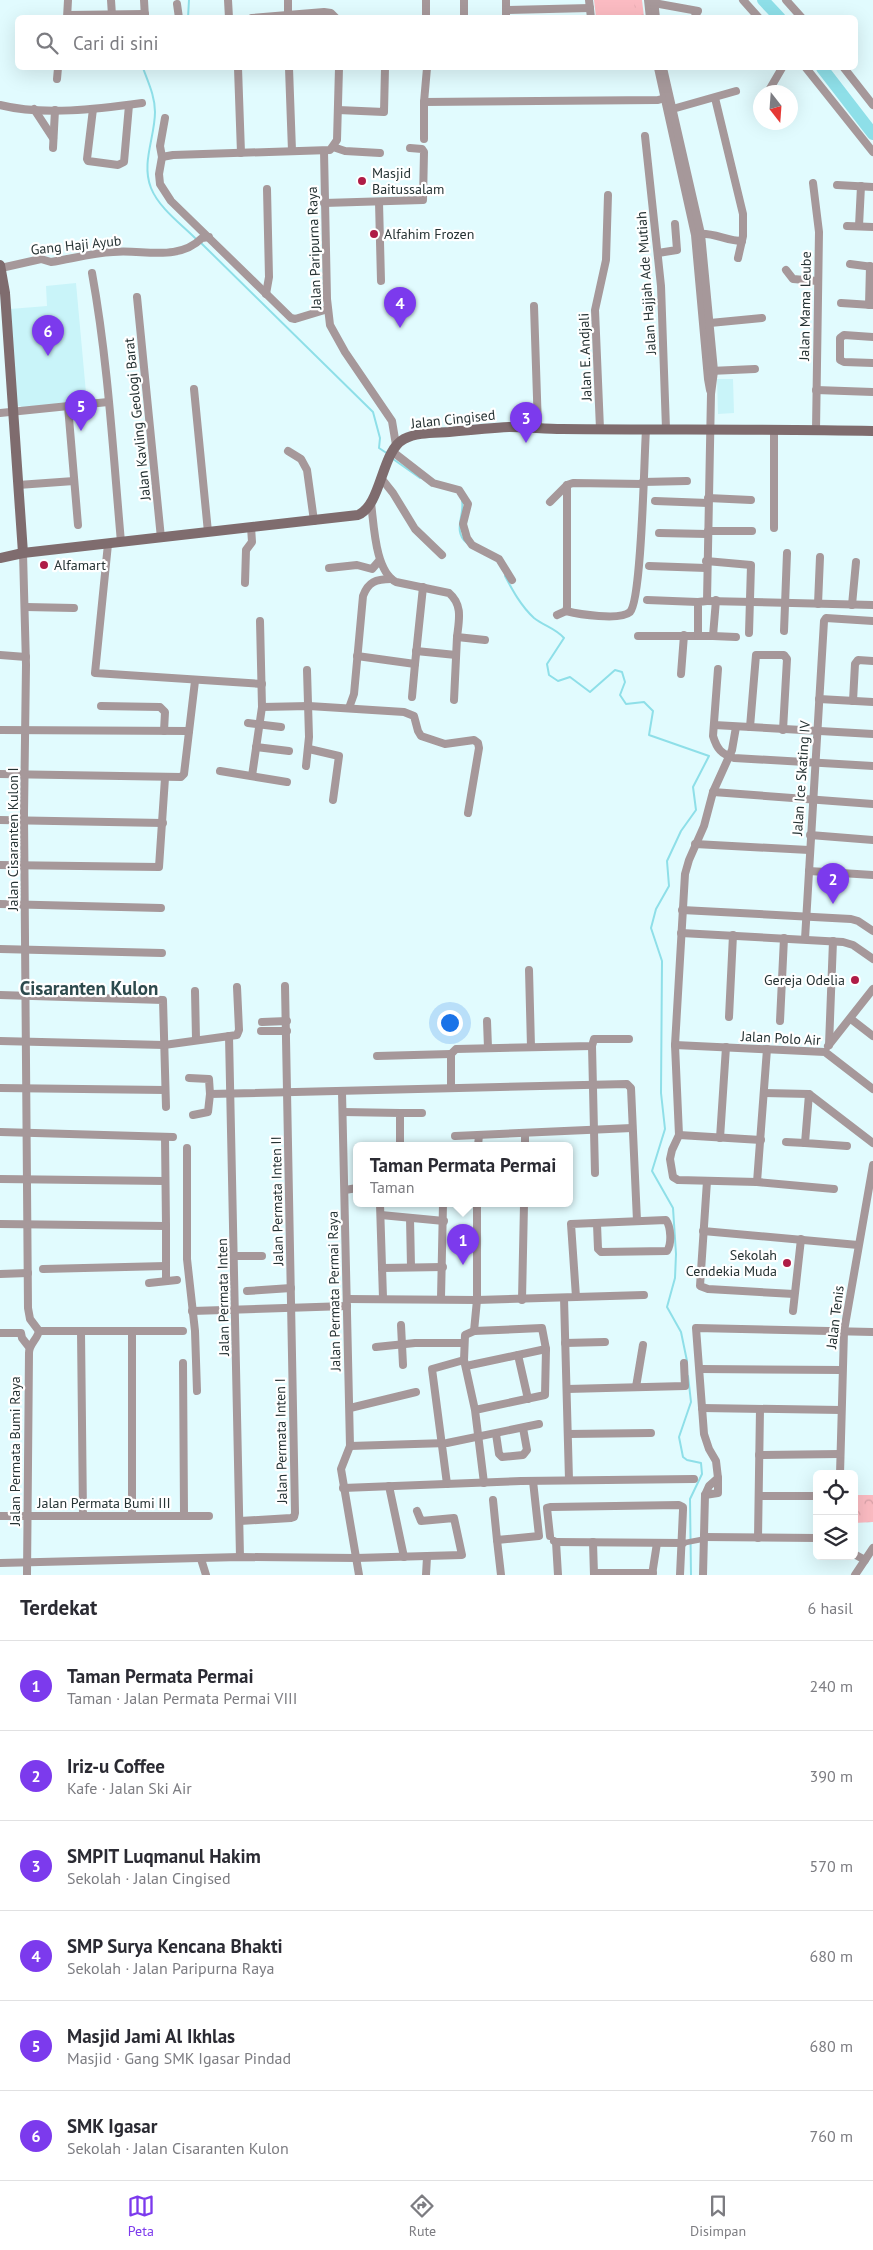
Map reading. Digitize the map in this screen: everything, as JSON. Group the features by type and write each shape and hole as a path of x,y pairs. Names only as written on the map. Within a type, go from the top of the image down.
{"main road":[{"path":"0,266 6,293 12,412 23,553"},
{"name":"Jalan Cingised","path":"393,452 405,438 427,433 509,427 873,431"},
{"path":"0,558 23,553 358,515 365,512 371,503 393,452"}],"street":[{"path":"68,0 68,15"},
{"path":"111,0 112,15"},
{"path":"144,0 145,15"},
{"path":"228,0 229,15"},
{"path":"288,0 288,15"},
{"path":"426,0 426,15"},
{"path":"464,0 464,15"},
{"path":"506,0 506,14 549,13 590,4"},
{"path":"743,0 757,15"},
{"path":"786,0 799,15"},
{"path":"650,15 652,1"},
{"path":"652,1 655,15"},
{"path":"652,1 698,11 696,15"},
{"path":"177,4 179,15"},
{"path":"297,15 324,12 332,15"},
{"path":"56,80 58,70"},
{"path":"238,70 241,153"},
{"path":"289,70 292,152"},
{"path":"162,157 173,155 324,152 333,147 337,140 339,70"},
{"path":"338,110 384,112 385,70"},
{"path":"424,139 424,102 427,70"},
{"path":"661,70 698,234 710,373 711,428 706,564 698,636"},
{"path":"772,85 781,70"},
{"path":"808,70 873,152"},
{"path":"846,70 873,105"},
{"path":"670,109 736,91"},
{"path":"424,102 658,100 667,98"},
{"path":"715,98 743,214 742,241 738,258"},
{"path":"0,105 21,109 55,110 92,109 142,103"},
{"path":"92,109 88,162 118,165 124,162 128,105"},
{"path":"34,109 53,138"},
{"path":"53,148 55,110"},
{"path":"165,118 160,146 162,157 159,174 160,184 165,193 292,319 328,310"},
{"name":"Jalan Hajjah Ade Mutiah","path":"645,136 658,253 663,328 666,430"},
{"path":"333,147 345,151 380,154"},
{"path":"324,203 421,202 424,200 424,152 422,149 410,148"},
{"name":"Jalan Paripurna Raya","path":"324,152 324,203 330,325 392,421 393,452"},
{"name":"Jalan Mama Leube","path":"812,183 813,201 817,209 818,225 816,430"},
{"path":"837,185 873,187"},
{"path":"859,226 861,186"},
{"path":"266,294 269,278 268,189"},
{"name":"Jalan E. Andjali","path":"600,429 595,310 606,260 608,196"},
{"path":"379,202 381,281"},
{"path":"658,253 677,250 675,224"},
{"path":"847,226 873,227"},
{"path":"698,234 708,233 729,241 742,241"},
{"name":"Gang Haji Ayub","path":"0,266 41,259 50,262 115,251 176,252 210,238"},
{"path":"841,303 871,305 871,266 850,264"},
{"path":"786,270 793,279 817,281"},
{"path":"92,273 108,402 121,542"},
{"name":"Jalan Kavling Geologi Barat","path":"137,297 162,538"},
{"path":"705,303 710,322 710,373"},
{"path":"534,306 538,428"},
{"path":"710,322 762,318"},
{"path":"873,337 844,335 840,338 839,351 840,360 844,362 873,364"},
{"path":"710,373 755,369"},
{"path":"194,389 208,532"},
{"path":"816,390 873,392"},
{"path":"0,413 108,402"},
{"path":"68,406 78,525"},
{"path":"774,429 774,528"},
{"path":"557,615 566,611 579,614 619,616 626,614 632,608 636,598 639,574 646,430"},
{"path":"288,450 300,460 307,470 314,521"},
{"path":"393,452 433,483 459,490 468,504 463,528 467,538 472,545 499,559 512,580"},
{"path":"381,478 393,493 415,529 442,555"},
{"path":"18,485 74,481"},
{"path":"550,502 567,485 573,483 687,481"},
{"path":"566,611 567,485"},
{"path":"655,500 751,500"},
{"path":"371,503 379,561 378,579"},
{"path":"245,583 246,550 252,542 251,527"},
{"path":"659,533 752,531"},
{"path":"108,544 95,673 262,684"},
{"name":"Jalan Cisaranten Kulon I","path":"23,553 26,607 24,821 26,905 25,1089 28,1308 30,1318"},
{"path":"784,631 787,553"},
{"path":"818,604 820,556"},
{"path":"329,568 357,565 372,569 379,561"},
{"path":"379,561 391,579 396,582 449,593 456,598 460,608 454,700"},
{"path":"852,605 856,562"},
{"path":"648,566 750,564 749,633"},
{"path":"349,708 354,694 363,596 366,588 378,579 391,579"},
{"path":"412,697 414,664 424,587"},
{"path":"647,600 716,600 873,605"},
{"path":"713,636 716,600"},
{"path":"26,607 74,608"},
{"name":"Jalan Ice Skating IV","path":"805,939 814,764 825,619 873,621"},
{"path":"252,776 262,707 260,621"},
{"path":"681,674 684,635"},
{"path":"638,636 736,637"},
{"path":"457,637 485,640"},
{"path":"416,652 456,655"},
{"path":"0,655 26,657"},
{"path":"750,727 756,655 784,655 787,659 783,730"},
{"path":"357,656 414,664"},
{"path":"854,701 855,664 858,660 873,661"},
{"path":"718,669 714,736 719,750 729,756 814,764 873,766"},
{"path":"306,766 309,748 307,670"},
{"path":"0,774 181,777 184,774 195,681"},
{"path":"819,699 873,702"},
{"path":"100,706 160,707 165,712 164,731"},
{"path":"262,707 308,706 410,713 421,736 445,744 469,739 478,743 479,748 468,814"},
{"path":"248,723 281,727"},
{"path":"714,724 783,730 873,734"},
{"path":"736,726 729,756 713,792 704,826 695,844 685,874 675,1045 679,1135 670,1159 673,1177 834,1189"},
{"path":"0,730 189,731"},
{"path":"256,747 290,751"},
{"path":"309,748 339,756 333,800"},
{"path":"220,771 287,782"},
{"path":"0,865 156,869 160,865 165,778"},
{"path":"713,792 873,804"},
{"path":"0,820 163,823"},
{"path":"810,835 873,840"},
{"path":"695,844 809,850"},
{"path":"809,871 873,874"},
{"path":"0,904 161,908"},
{"path":"682,910 858,921 873,931"},
{"path":"681,933 848,942 873,960"},
{"path":"729,1017 733,935"},
{"path":"780,1021 784,938"},
{"path":"827,1049 833,941"},
{"path":"0,949 162,952"},
{"path":"529,970 531,1047"},
{"name":"Jalan Permata Inten II","path":"285,986 292,1310"},
{"path":"0,1041 164,1045 230,1036 239,1033 237,987"},
{"path":"827,1049 873,989"},
{"path":"195,990 196,1040"},
{"path":"0,995 164,1001 166,1106"},
{"path":"851,1019 873,1036"},
{"path":"262,1022 287,1021"},
{"path":"487,1021 488,1048"},
{"path":"261,1031 287,1031"},
{"name":"Jalan Permata Inten","path":"230,1036 240,1557"},
{"path":"595,1173 592,1046 594,1039 629,1039"},
{"name":"Jalan Polo Air","path":"675,1045 766,1049 827,1049 873,1089"},
{"path":"377,1056 451,1054 456,1049 592,1046"},
{"path":"720,1138 726,1047"},
{"path":"757,1182 766,1049"},
{"path":"451,1054 452,1088"},
{"path":"189,1078 209,1079 208,1112 193,1115"},
{"path":"210,1094 627,1084 630,1086 637,1221"},
{"path":"0,1088 165,1090"},
{"name":"Jalan Permata Permai Raya","path":"342,1092 350,1446 341,1469 359,1575"},
{"path":"764,1093 809,1094 873,1143"},
{"path":"805,1143 809,1094"},
{"path":"342,1112 422,1113"},
{"path":"400,1113 400,1142"},
{"path":"455,1136 632,1128"},
{"path":"0,1132 169,1137 165,1181 166,1281"},
{"path":"525,1133 525,1142"},
{"path":"478,1142 479,1135"},
{"path":"679,1135 761,1140"},
{"path":"786,1142 847,1146"},
{"path":"187,1148 187,1259 195,1331 197,1391"},
{"name":"Jalan Tenis","path":"840,1470 844,1331 858,1248 870,1193 873,1165"},
{"path":"0,1179 165,1181"},
{"path":"707,1181 699,1280 703,1288 794,1294"},
{"path":"345,1190 353,1189"},
{"path":"380,1207 383,1298"},
{"path":"441,1298 443,1207"},
{"path":"474,1331 477,1207"},
{"path":"522,1300 524,1207"},
{"path":"381,1215 444,1221"},
{"path":"410,1218 411,1267"},
{"path":"576,1297 571,1224 666,1220 669,1225 670,1248 667,1251 601,1252 598,1249 597,1224"},
{"path":"0,1224 166,1226"},
{"path":"703,1231 858,1248"},
{"path":"793,1311 799,1241"},
{"path":"235,1256 262,1256"},
{"path":"43,1270 166,1266"},
{"path":"382,1268 443,1267"},
{"path":"0,1274 28,1273"},
{"path":"150,1283 177,1280"},
{"path":"247,1291 291,1288"},
{"path":"192,1311 292,1310 383,1298 522,1300 644,1295"},
{"path":"564,1298 569,1480"},
{"name":"Jalan Permata Inten I","path":"240,1521 291,1518 294,1517 295,1513 292,1310"},
{"path":"30,1318 39,1331 36,1339 29,1347 22,1338 21,1333 30,1318"},
{"path":"401,1325 403,1365"},
{"path":"475,1410 546,1394 544,1330 540,1327 474,1331 465,1335 463,1343 465,1363 475,1410 484,1483"},
{"path":"703,1575 702,1539 705,1495 709,1486 718,1478 716,1461 709,1449 704,1434 696,1328 873,1332"},
{"path":"39,1331 183,1331"},
{"path":"81,1331 83,1516"},
{"path":"132,1331 132,1516"},
{"path":"0,1333 21,1333"},
{"path":"565,1343 605,1342"},
{"path":"376,1347 403,1344 463,1343"},
{"path":"636,1387 643,1345"},
{"name":"Jalan Permata Bumi Raya","path":"27,1575 29,1347"},
{"path":"447,1484 432,1369 546,1349"},
{"path":"518,1355 528,1399"},
{"path":"183,1363 184,1515"},
{"path":"567,1389 686,1386 684,1363"},
{"path":"700,1369 842,1370"},
{"path":"350,1408 416,1392"},
{"path":"702,1408 841,1410"},
{"path":"758,1538 760,1409"},
{"path":"350,1446 441,1443 496,1434 539,1424"},
{"path":"496,1434 499,1454 502,1457 523,1455 527,1450 523,1428"},
{"path":"568,1434 651,1433"},
{"path":"759,1455 840,1454"},
{"path":"343,1488 569,1480 694,1479"},
{"path":"533,1481 539,1536"},
{"path":"389,1486 404,1557"},
{"path":"759,1496 813,1496"},
{"path":"493,1500 501,1575"},
{"path":"536,1504 547,1508 566,1506 679,1505 683,1507 687,1542 680,1575"},
{"path":"547,1508 550,1536 556,1542 558,1575"},
{"path":"0,1564 240,1557 460,1557 462,1554 454,1518 421,1521 417,1511"},
{"name":"Jalan Permata Bumi III","path":"0,1516 209,1516"},
{"path":"497,1540 550,1536"},
{"path":"556,1542 656,1543 687,1542 702,1539 813,1538"},
{"path":"593,1542 594,1574 652,1574 656,1543"},
{"path":"856,1575 873,1548"},
{"path":"858,1556 865,1560"},
{"path":"426,1575 427,1557"},
{"path":"201,1559 206,1575"}],"shaded area":[{"path":"76,283 87,404 22,410 21,406 16,406 10,309 47,306 46,286"},
{"path":"717,379 733,379 734,413 718,414"}],"green space":[{"path":"594,0 642,0 644,15 596,15"},
{"path":"598,0 634,0 636,15 600,15"},
{"path":"858,1495 873,1495 873,1522 858,1523"}],"waterway":[{"path":"188,15 189,0"},
{"path":"763,0 777,15"},
{"path":"144,70 155,106 147,169 148,179 159,202 196,239"},
{"path":"824,70 873,134"},
{"path":"200,242 373,412 380,438 379,448 388,454"},
{"path":"393,459 420,478"},
{"path":"462,501 460,533 467,543"},
{"path":"505,576 529,613 564,638 547,664 549,675 558,681 570,677 590,692 615,670 622,672 625,682 620,695 626,704 644,702 653,711 649,735 709,756 693,787 696,810 681,831 667,861 669,886 656,909 651,928 662,961 661,1093 665,1129 652,1171 673,1208 676,1254 675,1278 667,1307 681,1332 687,1361"},
{"path":"688,1376 691,1402 679,1437 683,1457 687,1460 701,1463 702,1474 690,1499 691,1575"}],"place":[{"name":"Masjid Baitussalam","path":"362,181"},
{"name":"Alfahim Frozen","path":"374,234"},
{"name":"SMP Surya Kencana Bhakti","path":"400,328"},
{"name":"SMK Igasar","path":"48,356"},
{"name":"Masjid Jami Al Ikhlas","path":"81,431"},
{"name":"SMPIT Luqmanul Hakim","path":"526,443"},
{"name":"Alfamart","path":"44,565"},
{"name":"Iriz-u Coffee","path":"833,904"},
{"name":"Gereja Odelia","path":"855,980"},
{"name":"Sekolah Cendekia Muda","path":"787,1263"},
{"name":"Taman Permata Permai","path":"463,1265"}],"district":[{"name":"Cisaranten Kulon","path":"89,988"}]}
